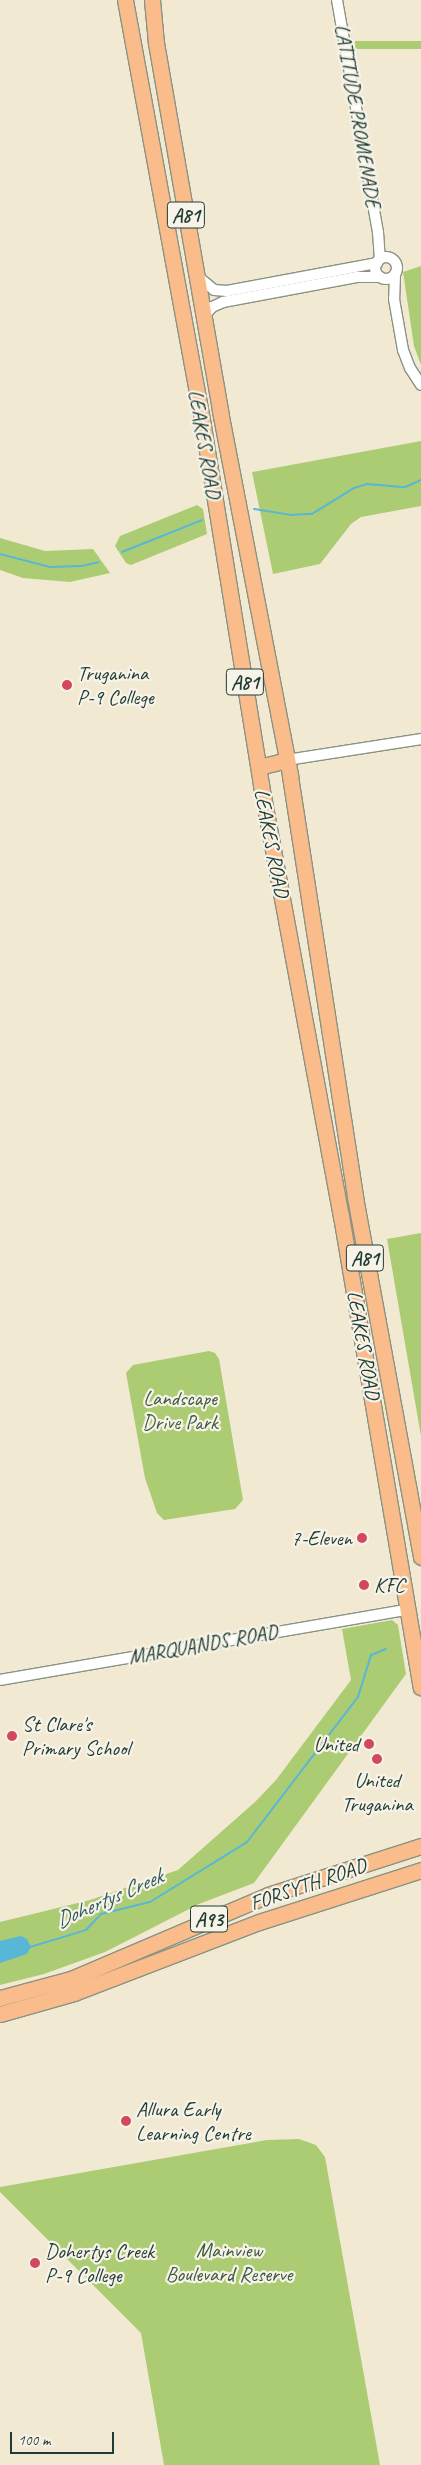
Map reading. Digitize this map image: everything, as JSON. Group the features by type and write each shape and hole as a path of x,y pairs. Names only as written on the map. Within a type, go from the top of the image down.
{"highway":[{"name":"LEAKES ROAD","path":"125,0 203,426 259,767 343,1224 406,1610 421,1687"},
{"name":"LEAKES ROAD","path":"152,0 156,43 220,411 288,760 355,1197 421,1558"},
{"path":"203,426 203,398 197,363 204,356 212,364"},
{"path":"215,497 224,493 227,485 218,431 220,411"},
{"path":"259,767 288,760"},
{"path":"388,1857 421,1836"},
{"name":"FORSYTH ROAD","path":"0,1998 70,1979 268,1895 421,1846"},
{"name":"FORSYTH ROAD","path":"0,2014 74,1993 259,1922 419,1871"}],"street":[{"name":"LATITUDE PROMENADE","path":"337,0 378,232 378,261 382,278"},
{"name":"LATITUDE PROMENADE","path":"378,232 397,266 396,274"},
{"path":"196,275 208,287 227,291 392,259"},
{"path":"204,316 212,307 223,302 357,277 382,278 396,274 394,299 405,357 421,385"},
{"path":"382,278 394,299"},
{"path":"288,760 421,739"},
{"name":"MARQUANDS ROAD","path":"0,1680 406,1610"}],"green space":[{"path":"355,41 421,41 421,49 355,49"},
{"path":"421,266 421,365 414,346 403,272"},
{"path":"421,441 421,506 361,517 351,524 320,564 273,574 252,472"},
{"path":"197,505 203,509 207,534 131,565 126,563 115,546 120,536"},
{"path":"0,538 45,551 93,549 110,573 70,582 23,578 0,570"},
{"path":"421,1233 421,1436 387,1239"},
{"name":"Landscape Drive Park","path":"209,1351 215,1353 219,1359 243,1500 235,1509 164,1520 157,1513 145,1478 126,1373 133,1365"},
{"path":"392,1620 398,1625 406,1674 254,1883 199,1904 105,1952 44,1974 0,1985 0,1922 90,1900 178,1870 255,1802 276,1780 351,1680 342,1629"},
{"name":"Mainview Boulevard Reserve","path":"299,2139 316,2145 325,2157 380,2465 164,2465 141,2333 0,2192 0,2187 267,2140"}],"water":[{"path":"21,1936 27,1939 31,1947 27,1954 0,1963 0,1941"}],"waterway":[{"path":"254,509 290,515 312,514 354,488 367,484 405,487 421,480"},
{"path":"122,552 202,520"},
{"path":"0,554 50,567 82,566 99,562"},
{"name":"Dohertys Creek","path":"30,1947 86,1930 101,1914 150,1902 247,1842 358,1697 371,1655 386,1649"}],"place":[{"name":"Truganina P-9 College","path":"67,685"},
{"name":"7-Eleven","path":"362,1538"},
{"name":"KFC","path":"364,1585"},
{"name":"St Clare's Primary School","path":"12,1736"},
{"name":"United","path":"369,1744"},
{"name":"United Truganina","path":"377,1759"},
{"name":"Allura Early Learning Centre","path":"126,2121"},
{"name":"Dohertys Creek P-9 College","path":"35,2263"}]}
